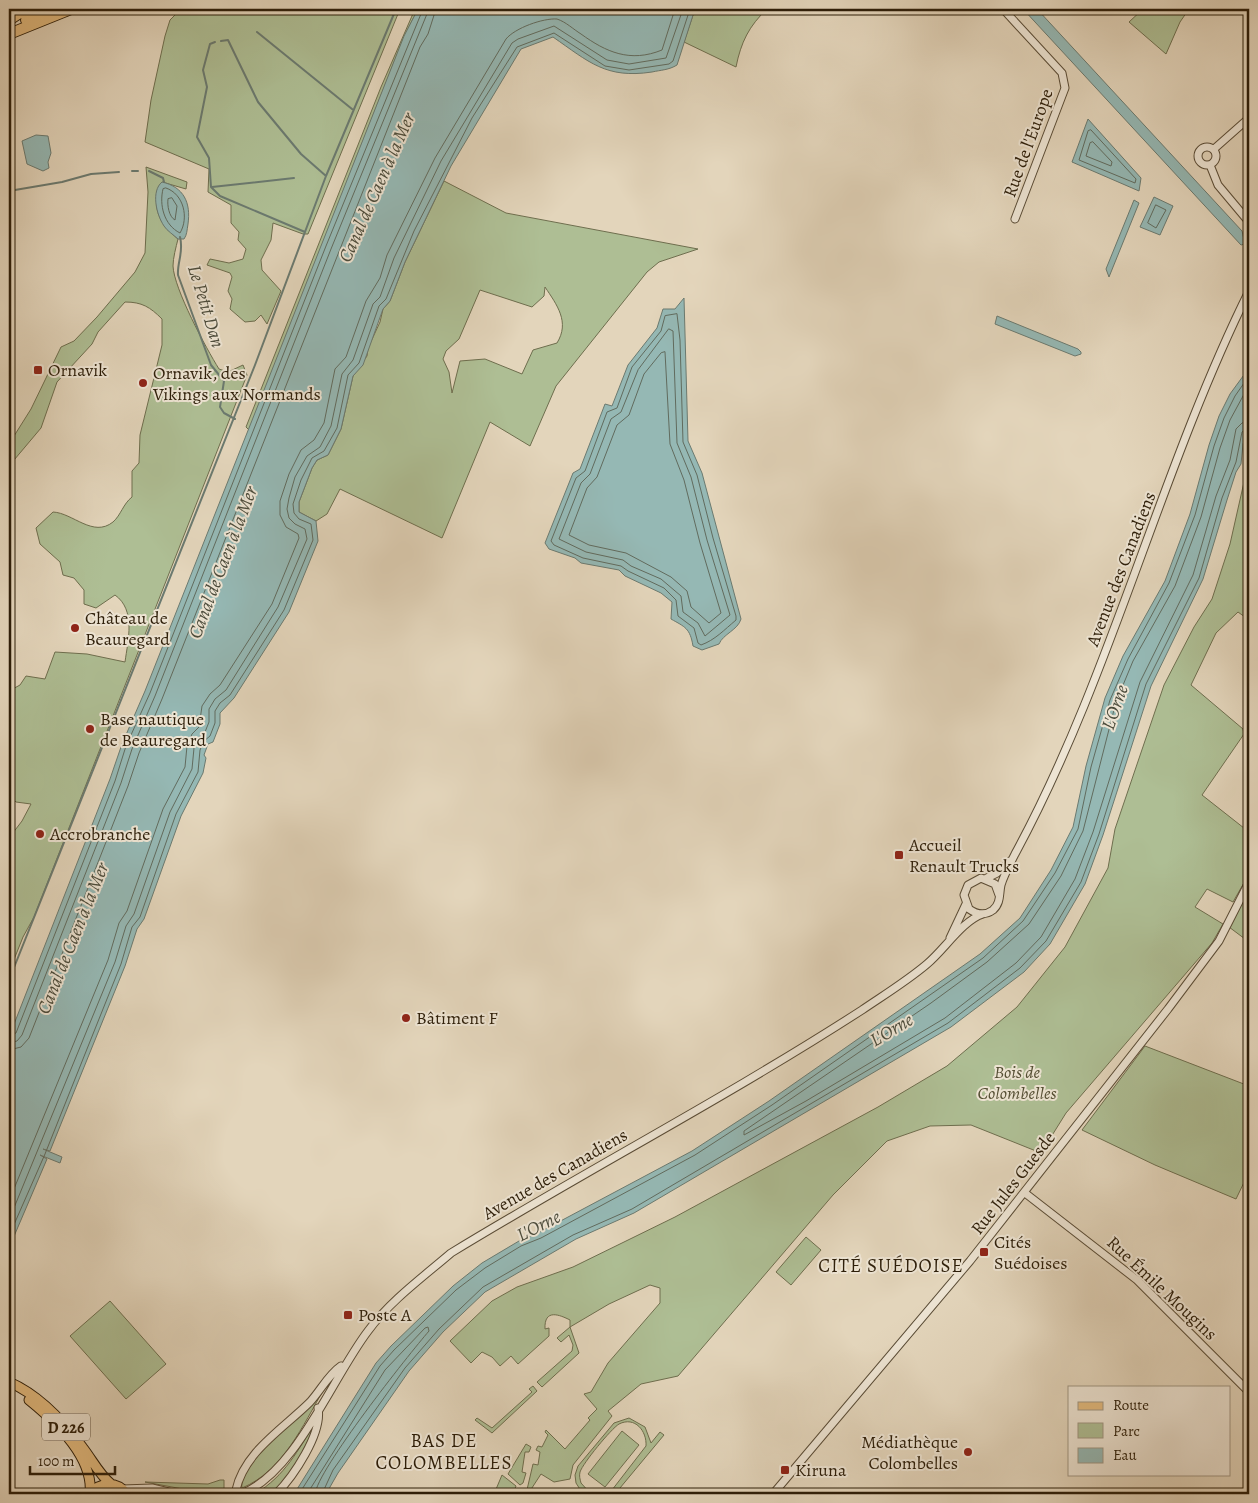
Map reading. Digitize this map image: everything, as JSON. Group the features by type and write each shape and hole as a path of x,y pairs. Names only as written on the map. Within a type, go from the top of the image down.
{"highway":[{"path":"9,20 26,9"},
{"path":"9,33 43,9"},
{"path":"9,33 71,9"}],"main road":[{"name":"D 226","path":"9,1383 31,1395 50,1410 83,1447 100,1475 119,1488"},
{"name":"D 226","path":"9,1383 46,1416 75,1450 90,1473 90,1494"},
{"path":"90,1494 100,1486 119,1488"}],"street":[{"name":"Rue de l'Europe","path":"1003,9 1062,73 1065,88 1015,219"},
{"path":"1214,150 1249,118"},
{"path":"1208,147 1214,150 1216,158 1210,165 1201,163 1198,155 1203,148 1208,147"},
{"path":"1210,165 1218,185 1249,222"},
{"name":"Avenue des Canadiens","path":"999,895 1015,855 1030,830 1100,666 1167,488 1230,331 1249,291"},
{"name":"Avenue des Canadiens","path":"985,878 997,873 1015,855"},
{"path":"985,878 995,884 999,895 999,901 993,910 983,914 973,912 966,904 964,894 968,885 976,879 985,878"},
{"name":"Rue Jules Guesde","path":"773,1494 965,1268 1168,1010 1219,941 1249,882"},
{"name":"Avenue des Canadiens","path":"946,946 966,904"},
{"name":"Avenue des Canadiens","path":"242,1492 264,1482 278,1469 344,1365 376,1322 406,1292 451,1253 779,1062 911,977 946,946 975,916 983,914"},
{"name":"Rue Émile Mougins","path":"1025,1193 1137,1280 1249,1392"},
{"path":"242,1492 247,1464 312,1400 334,1371 344,1365"},
{"path":"276,1494 291,1476 315,1434 320,1421 318,1408"},
{"path":"119,1488 152,1488 176,1494"},
{"path":"150,1494 164,1492"}],"green space":[{"path":"181,9 400,9 308,234 273,223 271,240 261,260 262,270 281,291 267,324 261,315 255,321 245,322 230,309 232,299 228,291 232,277 230,273 207,265 210,259 229,263 243,259 246,249 238,240 239,232 231,223 231,205 208,192 209,169 145,142 151,100 165,36 170,20"},
{"path":"415,9 418,9 404,37 249,430 246,427 381,87"},
{"path":"695,9 767,9 755,22 747,35 740,50 736,67 684,42"},
{"path":"1143,9 1189,9 1180,22 1166,54 1129,22"},
{"path":"146,167 187,182 186,189 162,182 157,199 158,214 161,221 178,239 173,266 179,289 206,347 219,369 228,372 243,365 247,375 34,917 23,937 9,972 9,838 22,821 31,804 16,802 9,795 9,691 20,685 26,676 45,679 55,652 87,654 125,662 129,635 128,617 122,601 115,595 96,608 84,604 84,590 74,578 63,575 60,562 40,544 36,528 53,512 61,513 90,526 106,526 116,519 132,497 132,471 139,463 140,435 162,345 162,319 145,306 125,302 98,332 92,344 57,382 41,428 9,466 9,444 31,409 61,347 74,341 97,317 135,272 145,253 148,192"},
{"path":"444,181 506,213 698,249 659,262 647,272 556,386 530,446 490,422 442,538 340,489 327,514 316,521 299,512 299,502 312,468 317,460 328,455 341,429 353,376 367,356 368,348 380,322 383,309 390,301 405,262","holes":["545,287 557,307 562,321 561,335 557,343 533,350 522,374 485,359 460,361 452,393 449,372 443,359 446,351 459,339 480,290 532,307 544,296"]},
{"name":"Bois de Colombelles","path":"1249,460 1249,620 1238,612 1216,633 1191,685 1243,729 1244,734 1202,795 1249,832 1249,874 1233,902 1207,889 1195,907 1223,924 1212,943 1066,1113 1041,1153 971,1125 930,1126 887,1141 833,1195 678,1376 641,1384 608,1411 612,1416 573,1465 570,1479 554,1482 541,1474 528,1494 526,1494 533,1464 538,1465 540,1452 536,1450 538,1446 542,1447 548,1435 545,1432 546,1430 565,1449 590,1420 588,1418 597,1409 584,1394 591,1392 608,1363 660,1303 660,1288 650,1285 609,1304 570,1327 570,1320 562,1316 553,1315 547,1318 545,1329 549,1328 549,1336 518,1364 511,1356 500,1366 492,1357 482,1352 471,1363 450,1341 492,1301 517,1287 573,1267 675,1217 878,1107 947,1066 1017,1007 1065,947 1108,868 1115,829 1164,685 1194,627 1212,599 1230,544"},
{"path":"1249,890 1249,942 1229,927"},
{"path":"1145,1046 1249,1086 1249,1172 1236,1199 1155,1165 1082,1130"},
{"path":"806,1237 821,1250 791,1285 776,1272"},
{"path":"110,1301 166,1364 126,1399 70,1336"},
{"path":"570,1327 579,1353 542,1387 537,1382 572,1351 573,1345 569,1335 561,1342 557,1338"},
{"path":"533,1386 537,1391 492,1433 475,1420 477,1418 492,1428 532,1392 529,1389"},
{"path":"324,1389 300,1432 280,1459 256,1480 242,1488 243,1478 250,1466 275,1437"},
{"path":"629,1418 645,1427 651,1443 660,1432 664,1435 615,1494 606,1494 612,1490 646,1446 646,1440 639,1426 630,1422 619,1424 604,1439 582,1468 580,1472 581,1483 591,1494 583,1494 576,1483 575,1475 578,1466 614,1423"},
{"path":"316,1422 305,1450 292,1471 278,1488 272,1494 255,1494 266,1487 283,1471 297,1453"},
{"path":"622,1431 639,1445 605,1487 588,1474"},
{"path":"526,1444 531,1447 529,1452 525,1452 522,1472 526,1473 523,1483 520,1485 508,1474"},
{"path":"502,1475 516,1486 513,1494 494,1494"},
{"path":"224,1480 224,1493 199,1492 145,1482 208,1484"}],"water":[{"name":"Canal de Caen à la Mer","path":"418,9 695,9 677,65 665,70 636,74 610,71 588,61 553,37 521,49 451,166 405,262 390,301 383,309 363,365 353,376 341,429 328,455 317,460 312,468 299,502 299,512 316,521 318,541 289,612 234,698 220,713 220,724 213,742 208,744 204,755 206,758 203,773 181,816 144,919 137,929 125,966 50,1151 43,1149 62,1157 60,1163 40,1155 47,1159 9,1248 9,1037 122,744 145,691 404,36"},
{"path":"1023,9 1037,9 1242,231 1245,244 1241,245"},
{"path":"1088,119 1141,178 1139,191 1072,162"},
{"path":"36,135 48,136 51,153 48,162 49,168 43,171 27,164 22,141"},
{"path":"162,182 170,184 181,192 187,203 189,216 184,239 178,239 167,230 161,221 156,197"},
{"path":"1154,197 1173,206 1160,235 1140,227"},
{"path":"1134,200 1139,203 1109,277 1106,269"},
{"path":"684,298 688,441 702,473 741,619 737,626 719,644 702,650 693,646 686,629 671,619 672,602 661,593 625,576 619,570 581,563 575,558 549,549 545,543 573,473 580,469 605,404 612,406 628,365 657,328 663,309 675,309"},
{"path":"997,316 1078,349 1081,354 1075,356 995,324"},
{"name":"L'Orne","path":"1249,368 1249,427 1243,444 1241,464 1236,472 1203,579 1151,686 1103,835 1085,884 1050,944 1024,972 951,1027 634,1213 576,1239 485,1292 443,1332 409,1371 338,1473 326,1494 294,1494 376,1363 453,1286 482,1263 519,1241 538,1233 692,1151 769,1101 980,954 1020,918 1051,870 1073,827 1086,766 1105,698 1123,656 1165,581 1190,514 1219,416 1230,394"}],"waterway":[{"path":"9,980 255,365 326,176 396,9"},
{"path":"257,32 352,109"},
{"path":"221,41 228,40 258,102 301,154 326,176"},
{"path":"215,42 210,44 203,70 207,87 197,137 209,158 211,187 220,196 305,232"},
{"name":"Le Petit Dan","path":"132,171 138,171"},
{"name":"Le Petit Dan","path":"149,171 163,178 164,182"},
{"name":"Le Petit Dan","path":"9,191 62,182 91,174 119,172"},
{"path":"212,187 294,178"},
{"name":"Le Petit Dan","path":"180,237 181,247 178,275 211,365 224,381 220,407 224,413 235,419"}],"place":[{"name":"Ornavik","path":"38,370"},
{"name":"Ornavik, des Vikings aux Normands","path":"143,383"},
{"name":"Château de Beauregard","path":"75,628"},
{"name":"Base nautique de Beauregard","path":"90,729"},
{"name":"Accrobranche","path":"40,834"},
{"name":"Accueil Renault Trucks","path":"899,855"},
{"name":"Bâtiment F","path":"406,1018"},
{"name":"Cités Suédoises","path":"984,1252"},
{"name":"Poste A","path":"348,1315"},
{"name":"Médiathèque Colombelles","path":"968,1452"},
{"name":"Kiruna","path":"785,1470"}],"district":[{"name":"CITÉ SUÉDOISE","path":"891,1265"},
{"name":"BAS DE COLOMBELLES","path":"444,1451"}]}
